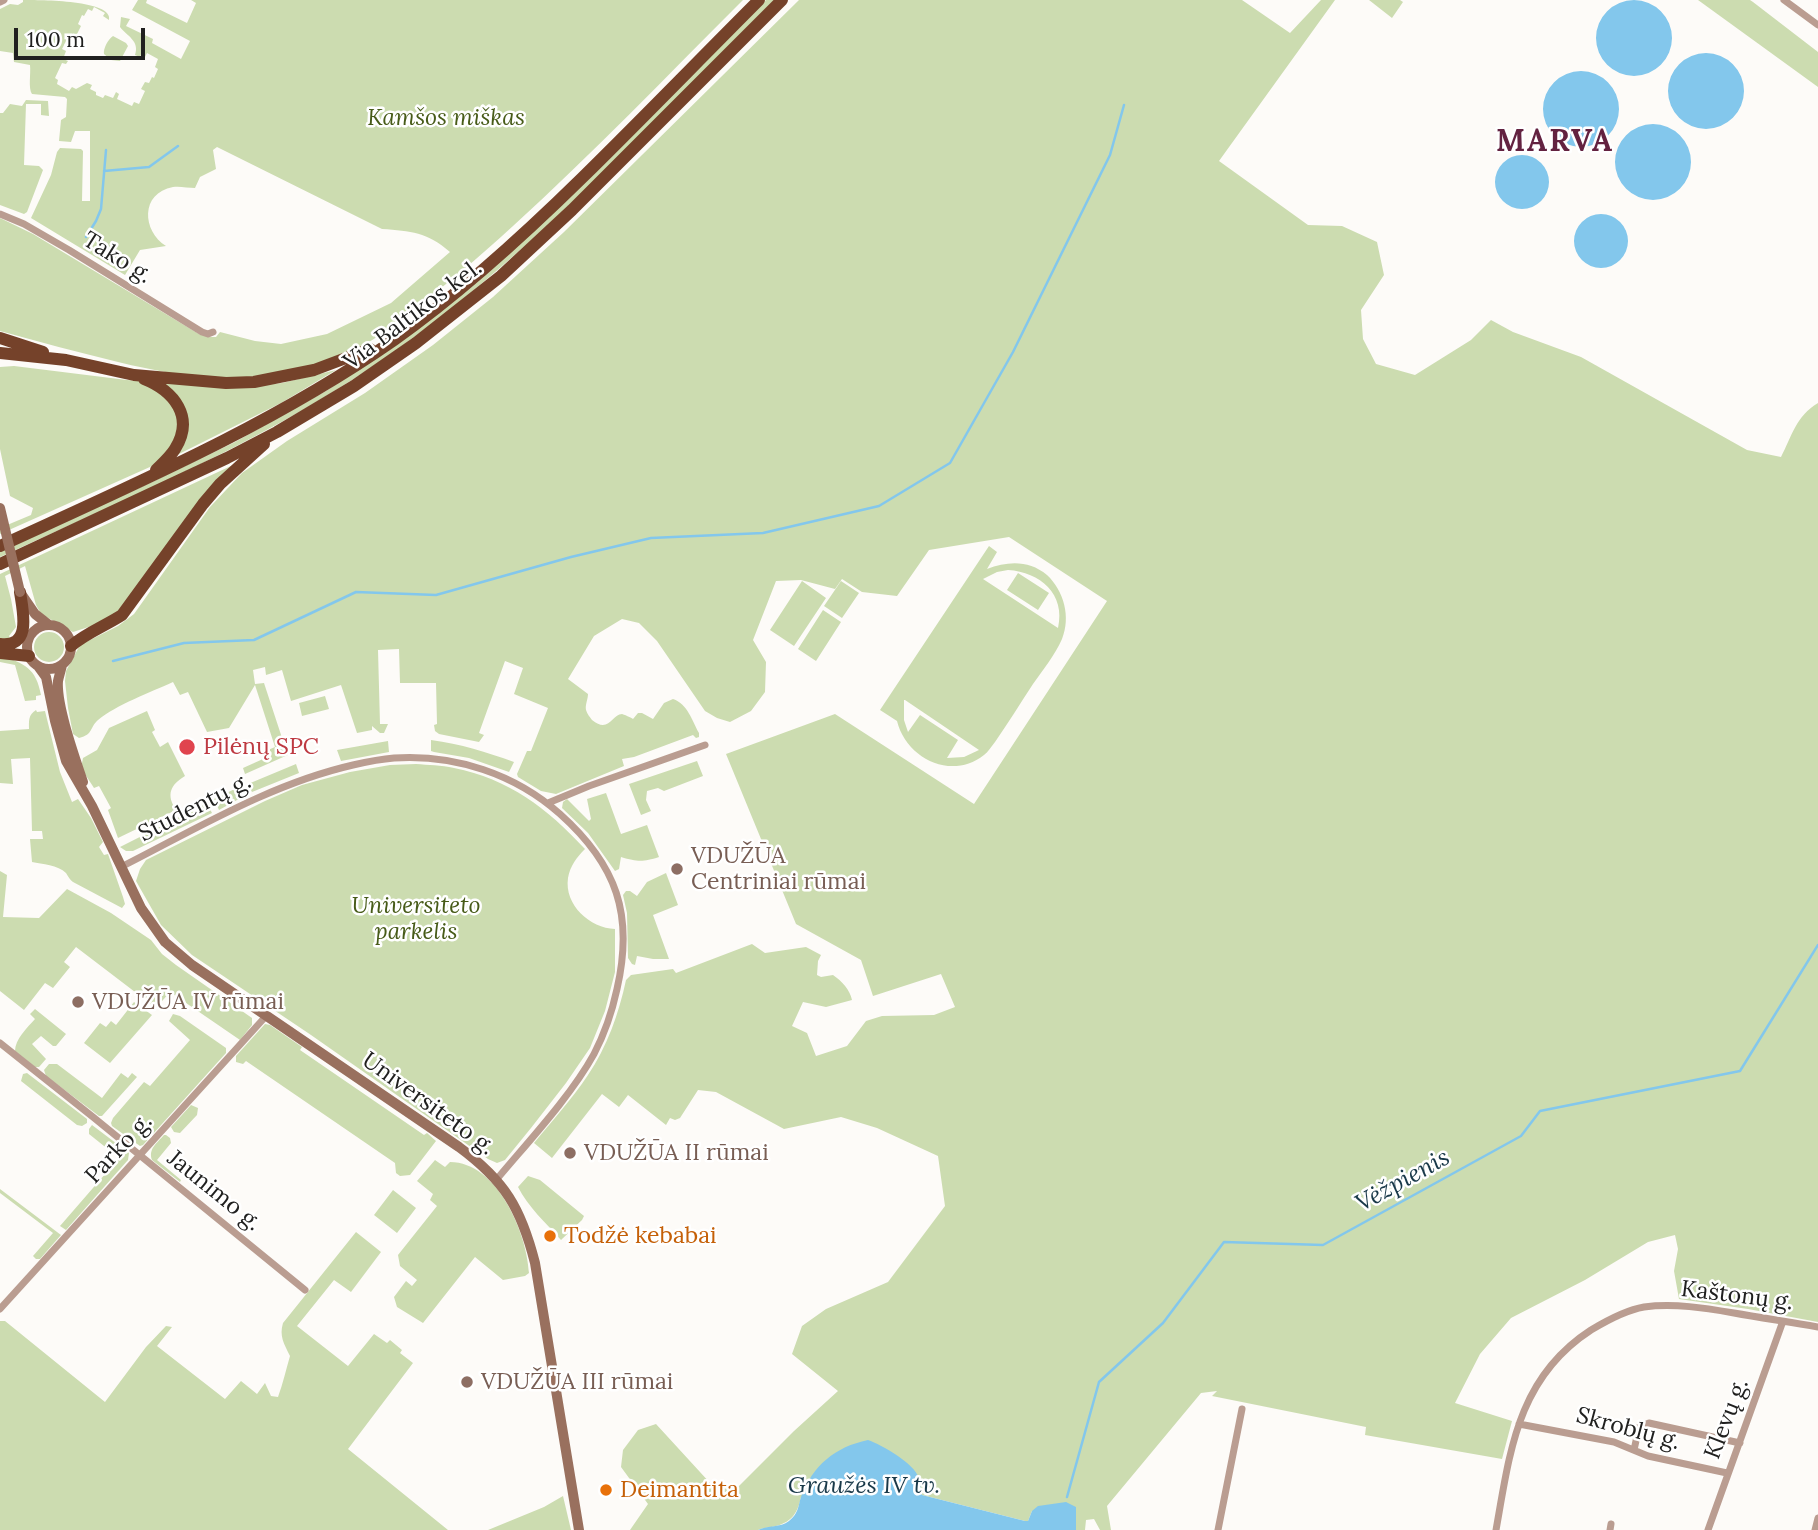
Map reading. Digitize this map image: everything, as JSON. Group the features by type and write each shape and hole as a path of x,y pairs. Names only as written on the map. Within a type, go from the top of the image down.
{"highway":[{"name":"Via Baltikos kel.","path":"0,546 223,442 316,390 396,338 502,254 759,0"},
{"name":"Via Baltikos kel.","path":"0,564 217,463 277,432 354,386 416,343 501,276 572,211 782,0"},
{"path":"0,338 66,360 134,375 226,383 254,382 314,370 396,338"},
{"path":"0,353 66,360"},
{"path":"134,375 167,391 178,405 183,420 182,434 176,448 148,477"},
{"path":"71,646 122,615 203,504 220,484 277,432"},
{"path":"0,644 15,642 22,634 24,621 20,592"},
{"path":"0,653 29,656"}],"main road":[{"path":"0,509 31,628 27,649 29,656 38,666 50,669 62,665 69,657 71,646 66,634 56,626 42,626 31,635"},
{"path":"20,592 35,614 49,625"},
{"name":"Universiteto g.","path":"62,665 58,681 60,701 75,758 92,806"},
{"name":"Universiteto g.","path":"38,666 46,677 62,751 71,771 92,806 147,919 165,942 192,965 459,1147 478,1161 508,1193 524,1224 535,1263 579,1530"}],"street":[{"path":"1784,0 1818,25"},
{"name":"Tako g.","path":"0,214 46,237 202,332 213,332"},
{"path":"548,803 705,745"},
{"name":"Studentų g.","path":"121,867 252,800 304,778 392,758 427,757 462,763 510,781 548,803 589,845 611,878 620,901 623,919 622,969 613,1006 593,1055 559,1103 496,1179"},
{"name":"Parko g.","path":"0,1309 267,1015"},
{"name":"Jaunimo g.","path":"0,1043 305,1290"},
{"name":"Kaštonų g.","path":"1496,1530 1508,1466 1520,1424 1537,1383 1547,1369 1582,1336 1601,1323 1643,1307 1691,1306 1818,1327"},
{"name":"Klevų g.","path":"1707,1530 1783,1321"},
{"path":"1218,1530 1242,1409"},
{"path":"1634,1450 1639,1427 1649,1423 1740,1443"},
{"name":"Skroblų g.","path":"1520,1424 1614,1442 1648,1456 1727,1473"},
{"path":"1815,1530 1818,1518"}],"green space":[{"name":"Kamšos miškas","path":"23,0 74,2 100,8 107,13 109,20 103,16 105,13 94,7 92,11 88,9 84,16 82,15 76,36 72,34 62,49 66,51 63,59 68,61 66,64 62,63 55,78 58,80 57,84 69,91 72,87 76,89 87,83 92,85 90,89 96,92 96,95 103,98 105,95 113,98 116,92 119,94 117,99 132,106 134,102 139,104 145,91 141,89 145,82 149,83 152,77 154,78 158,59 147,53 145,57 135,55 134,42 120,27 121,17 130,19 126,26 153,39 152,43 181,59 190,41 132,10 138,0 147,0 146,3 187,23 196,3 191,0 743,0 513,226 446,284 378,336 356,349 316,365 259,376 223,378 153,370 0,331 0,218 33,234 199,334 216,337 220,332 281,344 327,334 391,303 450,252 434,240 418,234 382,229 217,147 213,150 216,169 200,177 195,188 173,187 155,197 150,204 149,222 152,231 166,246 140,250 125,275 31,218 60,148 83,151 82,201 90,201 90,131 75,131 71,142 59,141 61,120 66,117 67,99 32,94 30,65 14,62 13,53 0,51 0,9 10,4 18,5"},
{"path":"766,0 774,0 548,225 452,308 402,346 307,408 257,435 155,486 0,557 0,552 235,442 326,391 392,347 606,161"},
{"path":"799,0 1242,0 1290,33 1321,0 1335,0 1219,161 1308,225 1342,226 1377,242 1384,275 1361,310 1363,339 1376,364 1415,375 1471,340 1491,320 1513,332 1581,357 1747,450 1781,457 1804,414 1818,403 1818,1322 1679,1299 1674,1271 1678,1249 1675,1235 1648,1242 1585,1280 1511,1318 1480,1354 1455,1403 1512,1421 1502,1459 1365,1435 1366,1427 1212,1396 1217,1391 1201,1393 1107,1506 1111,1530 1100,1530 1094,1519 1086,1520 1085,1530 1076,1530 1076,1507 1032,1511 1028,1521 1025,1521 922,1495 919,1477 801,1497 796,1512 790,1519 782,1524 758,1530 630,1530 648,1504 621,1467 623,1450 638,1430 656,1424 711,1484 735,1490 838,1391 792,1354 802,1326 826,1309 888,1282 945,1206 938,1156 877,1128 841,1117 784,1129 716,1092 698,1090 680,1118 670,1118 666,1125 628,1095 619,1107 602,1094 552,1158 534,1143 595,1064 620,1005 626,980 631,975 673,969 676,973 752,944 765,953 806,947 821,955 817,975 833,975 845,986 852,1000 826,1007 803,1002 792,1026 807,1033 816,1056 847,1046 866,1021 882,1016 934,1015 955,1007 941,974 873,996 861,960 796,924 726,754 835,714 974,804 1107,601 1009,537 929,550 897,596 862,592 842,579 835,589 801,580 776,581 753,640 766,662 765,692 751,711 730,722 705,711 657,641 639,623 622,619 594,636 568,679 588,694 588,714 592,720 602,725 622,714 633,719 638,713 642,713 653,719 664,703 673,699 686,709 699,737 693,735 622,759 624,766 556,794 541,791 518,777 527,751 531,751 548,708 514,694 523,668 505,661 479,733 484,735 479,742 435,731 436,683 400,683 399,649 378,650 380,724 388,724 384,733 372,726 372,730 357,733 341,685 291,701 282,670 266,675 265,667 253,670 255,684 264,683 285,747 289,747 290,754 245,774 243,768 263,759 261,753 275,747 255,685 229,728 207,732 188,692 180,695 173,682 114,709 98,720 87,735 79,738 73,734 66,671 80,645 118,626 134,614 210,507 242,473 287,441 365,393 433,345 493,297 564,232"},
{"path":"1369,0 1400,0 1403,2 1392,18"},
{"path":"1698,0 1753,2 1818,52 1818,87"},
{"path":"113,36 128,46 120,61 111,60 104,54 106,44"},
{"path":"26,100 48,101 49,116 41,115 41,104 26,104 24,165 39,166 43,170 24,214 0,205 0,113 10,104 22,106"},
{"path":"14,366 127,380 227,388 282,383 336,370 281,403 179,454 0,534 0,528 31,515 33,508 10,496 0,449 0,367"},
{"path":"233,465 118,611 104,622 73,632 41,614 25,566 5,576 16,627 9,636 11,640 0,639 0,574"},
{"path":"989,546 997,552 987,569 1010,563 1026,564 1040,570 1053,581 1062,596 1066,613 1062,639 1000,735 984,755 971,763 958,766 931,762 910,746 897,721 880,710","holes":["1008,570 1030,575 1048,587 1058,605 1058,628 983,579","905,700 979,750 964,757 947,758 958,740 920,715 908,732 904,720"]},
{"path":"1018,573 1049,593 1038,610 1007,590"},
{"path":"802,581 826,598 794,646 770,630"},
{"path":"841,581 859,593 842,618 824,606"},
{"path":"823,610 841,622 816,661 798,649"},
{"path":"49,632 60,636 64,647 60,658 49,662 38,658 34,647 38,636"},
{"path":"0,655 23,664 32,673 41,695 36,696 36,700 25,701 15,665 0,662"},
{"path":"325,696 329,709 302,716 299,703"},
{"path":"36,710 45,711 60,772 72,802 78,799 103,842 99,847 104,855 108,854 125,904 122,908 73,882 59,868 32,862 30,839 43,839 42,831 32,831 30,758 11,759 13,784 0,783 0,731 29,729 30,716"},
{"path":"147,711 155,730 152,732 160,747 168,742 185,776 171,791 171,800 176,810 118,838 108,810 111,808 99,786 94,788 81,768 83,758 97,750 109,728"},
{"path":"431,740 514,762 509,772 469,758 431,751"},
{"path":"388,741 389,752 341,761 337,750"},
{"path":"697,761 703,776 664,791 658,788 647,791 646,800 651,811 641,815 629,784"},
{"path":"296,764 299,773 252,792 248,784"},
{"name":"Universiteto parkelis","path":"390,765 444,766 474,773 510,788 541,808 585,849 574,862 568,878 570,897 575,906 588,920 615,929 615,972 605,1011 590,1048 531,1128 505,1160 497,1163 192,955 161,925 136,881 146,860 302,785 350,772"},
{"path":"241,786 246,795 219,810 214,799"},
{"path":"606,793 621,834 647,825 659,857 640,861 621,857 619,869 615,871 588,833 562,808 567,799 589,821 591,819 587,799"},
{"path":"207,803 212,813 133,851 120,847"},
{"path":"0,871 7,875 3,917 39,918 67,889 111,913 151,940 162,954 176,965 252,1018 252,1025 240,1040 170,992 156,1008 76,947 64,962 70,967 53,988 45,983 24,1010 0,991"},
{"path":"666,873 678,905 653,915 669,959 637,956 635,965 632,964 628,958 627,913 623,895 630,891 637,896 647,882"},
{"path":"134,1002 152,1015 110,1063 84,1043 100,1023 106,1027 111,1021 116,1025"},
{"path":"35,1009 66,1034 56,1046 41,1036 32,1044 46,1059 39,1067 35,1067 15,1051 19,1038 35,1019 30,1014"},
{"path":"173,1014 226,1048 226,1053 140,1146 111,1123 144,1082 150,1086 190,1040 169,1021"},
{"path":"265,1024 436,1141 410,1175 400,1176 396,1173 395,1163 246,1061 243,1064 236,1062 236,1056"},
{"path":"49,1064 57,1064 102,1098 121,1073 128,1078 132,1073 137,1077 102,1116 99,1116 46,1076 44,1070"},
{"path":"27,1073 87,1119 87,1123 77,1125 21,1081 23,1074"},
{"path":"191,1105 198,1108 197,1115 180,1133 174,1132 171,1127"},
{"path":"92,1125 129,1153 128,1160 66,1230 60,1226 119,1158 89,1134"},
{"path":"164,1135 170,1138 171,1143 157,1160 181,1180 180,1182 152,1160 152,1149"},
{"path":"435,1160 445,1167 450,1162 467,1165 482,1174 495,1187 516,1220 529,1273 503,1280 475,1257 423,1323 397,1307 394,1297 406,1281 412,1286 417,1280 400,1266 398,1255 437,1206 430,1200 433,1194 417,1181"},
{"path":"528,1176 540,1180 584,1216 561,1240 532,1208 518,1187"},
{"path":"0,1189 61,1235 40,1259 33,1256 53,1233 0,1193"},
{"path":"393,1190 416,1208 397,1233 374,1215"},
{"path":"356,1232 381,1252 351,1292 334,1280 297,1326 348,1366 374,1334 387,1343 390,1340 402,1350 400,1353 413,1363 348,1449 448,1530 0,1530 0,1321 5,1321 105,1402 146,1347 166,1326 172,1327 157,1346 225,1399 241,1381 257,1394 265,1383 271,1396 278,1397 290,1356 282,1336 283,1323"},
{"path":"563,1496 571,1530 488,1530 544,1507"}],"water":[{"path":"1634,0 1649,3 1661,11 1669,23 1672,38 1669,53 1661,65 1649,73 1634,76 1619,73 1607,65 1599,53 1596,38 1599,23 1607,11 1619,3"},
{"path":"1706,53 1721,56 1733,64 1741,76 1744,91 1741,106 1733,118 1721,126 1706,129 1691,126 1679,118 1671,106 1668,91 1671,76 1679,64 1691,56"},
{"path":"1574,71 1588,71 1602,77 1613,88 1619,109 1616,124 1608,136 1588,147 1574,147 1560,141 1549,130 1543,116 1543,102 1549,88 1560,77"},
{"path":"1653,124 1668,127 1680,135 1688,147 1691,162 1688,177 1680,189 1668,197 1653,200 1638,197 1626,189 1618,177 1615,162 1618,147 1626,135 1638,127"},
{"path":"1522,155 1541,163 1549,182 1541,201 1522,209 1503,201 1495,182 1503,163"},
{"path":"1601,214 1620,222 1628,241 1620,260 1601,268 1582,260 1574,241 1582,222"},
{"name":"Graužės IV tv.","path":"868,1440 889,1450 911,1466 919,1478 922,1495 1025,1521 1028,1521 1032,1511 1038,1506 1066,1502 1076,1507 1076,1530 758,1530 789,1521 796,1513 806,1486 819,1467 845,1447"}],"waterway":[{"path":"113,661 184,643 254,640 356,592 436,595 571,557 651,538 763,533 879,506 950,463 1013,352 1110,155 1124,105"},
{"path":"104,171 149,167 178,146"},
{"path":"86,237 101,209 106,150"},
{"name":"Vėžpienis","path":"1067,1497 1099,1382 1163,1323 1224,1242 1323,1245 1521,1136 1540,1111 1740,1071 1818,945"}],"place":[{"name":"Pilėnų SPC","path":"187,747"},
{"name":"VDUŽŪA Centriniai rūmai","path":"677,869"},
{"name":"VDUŽŪA IV rūmai","path":"78,1002"},
{"name":"VDUŽŪA II rūmai","path":"570,1153"},
{"name":"Todžė kebabai","path":"550,1236"},
{"name":"VDUŽŪA III rūmai","path":"467,1382"},
{"name":"Deimantita","path":"606,1490"}],"district":[{"name":"MARVA","path":"1555,142"}]}
